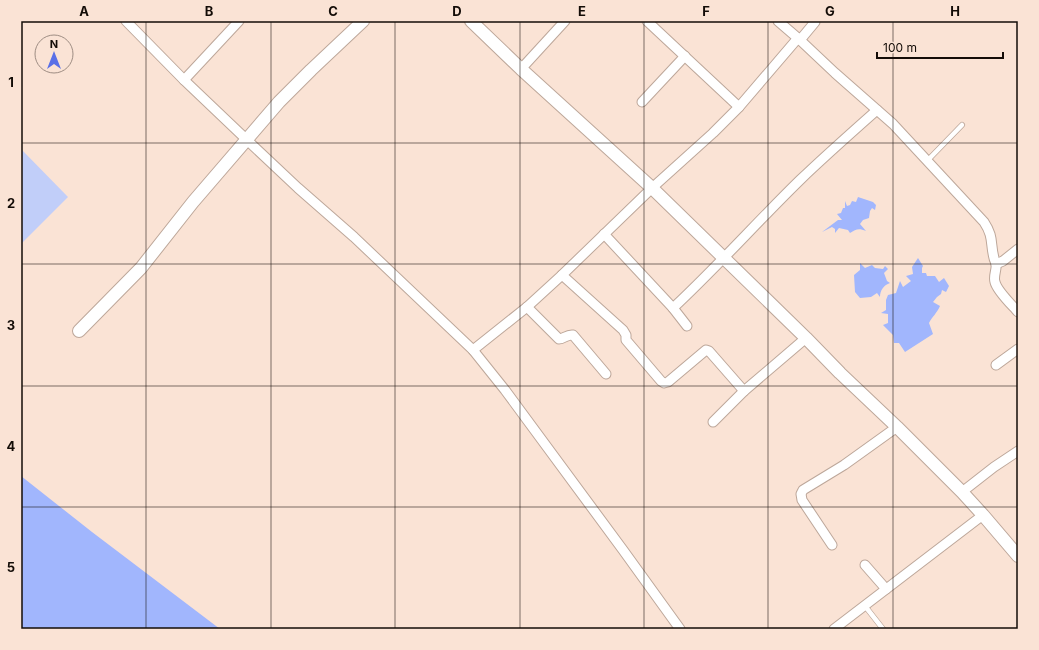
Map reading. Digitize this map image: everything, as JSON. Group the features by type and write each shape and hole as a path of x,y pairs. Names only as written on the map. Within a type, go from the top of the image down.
{"street":[{"path":"126,21 184,80 247,140 298,188 354,237 473,350 680,629"},
{"path":"184,80 239,21"},
{"path":"79,331 141,268 193,202 279,102 363,21"},
{"path":"470,21 652,188 806,338 962,492 1018,556"},
{"path":"521,69 565,21"},
{"path":"647,21 739,107"},
{"path":"778,21 893,124 984,222 991,235 994,260 996,264 994,278 995,283 1018,312"},
{"path":"473,350 527,307 652,188 713,133 739,107 814,22 813,21"},
{"path":"642,102 684,56"},
{"path":"673,308 800,180 877,110"},
{"path":"604,234 673,308 687,326"},
{"path":"996,264 1003,261 1018,249"},
{"path":"562,275 623,330 626,335 626,340 664,383 668,382 706,350 744,391"},
{"path":"527,307 559,339 561,340 570,334 573,335 606,374"},
{"path":"713,422 744,391 806,338"},
{"path":"996,365 1018,349"},
{"path":"832,545 802,500 801,494 803,490 844,465 897,427"},
{"path":"962,492 994,467 1018,451"},
{"path":"834,629 982,514"},
{"path":"865,565 886,589"}],"lane":[{"path":"927,161 962,125"},
{"path":"865,606 883,629"}],"shaded area":[{"path":"21,149 68,197 21,244"}],"water":[{"path":"858,197 873,202 876,205 875,210 872,208 870,211 869,218 863,220 860,224 866,231 858,229 850,233 848,230 839,228 835,233 835,229 832,227 822,232 838,220 842,220 837,214 841,213 843,208 845,208 845,201 847,206 850,205 852,201 856,202"},
{"path":"918,258 923,266 922,273 926,273 927,276 935,276 939,282 944,278 949,286 946,292 942,290 941,294 933,302 940,306 929,323 933,334 905,352 899,343 894,343 893,335 883,325 888,323 888,314 881,313 886,310 886,300 888,295 896,293 900,281 903,287 911,281 906,276 913,274 912,267"},
{"path":"860,263 865,268 872,265 875,268 883,269 885,266 888,269 884,273 887,281 890,283 883,288 880,297 877,293 871,297 860,298 855,292 854,275 860,270"},
{"path":"21,476 92,532 220,629 21,629"}]}
